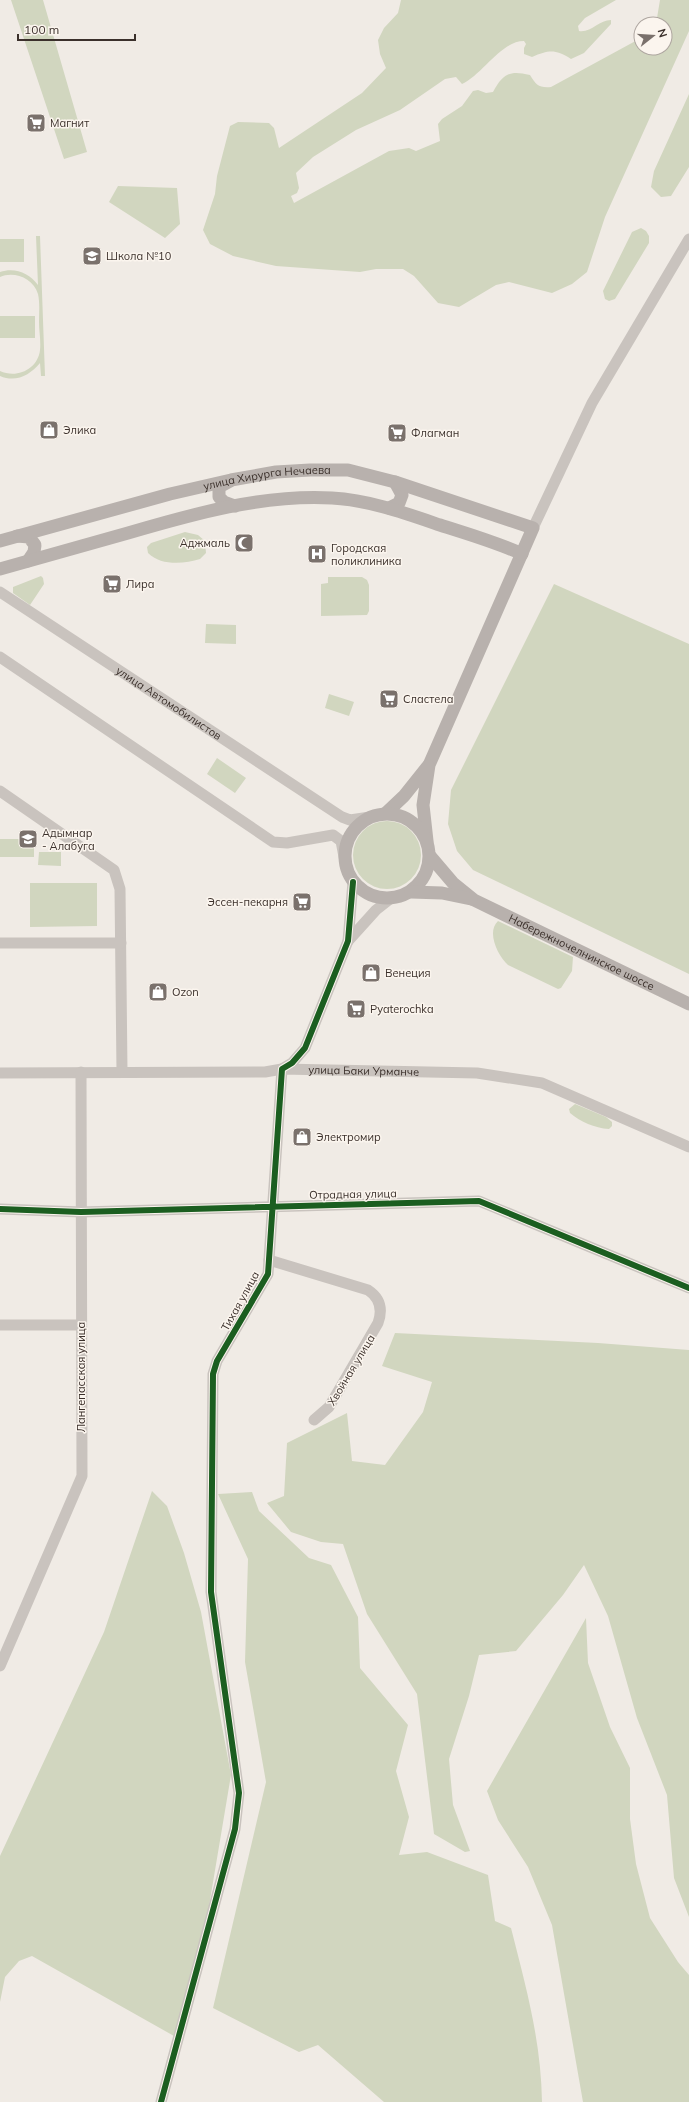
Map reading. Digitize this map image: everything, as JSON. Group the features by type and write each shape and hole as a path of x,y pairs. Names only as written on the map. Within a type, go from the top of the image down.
{"main road":[{"name":"улица Хирурга Нечаева","path":"0,541 170,494 231,480 276,472 332,469 348,470 395,482 533,528"},
{"path":"231,480 220,487 219,496 224,502 235,506"},
{"path":"388,508 399,503 402,495 395,482"},
{"name":"улица Хирурга Нечаева","path":"0,569 180,518 235,506 278,500 332,498 357,500 388,508 477,536 522,554"},
{"path":"427,841 422,832 407,818 386,813 370,817 355,828 350,836 344,853 345,862 353,882 369,895 390,899 411,892 425,876 430,856 423,804 429,765 533,528"},
{"path":"17,536 29,538 35,544 34,552 28,561"},
{"path":"386,813 404,796 429,765"},
{"name":"Набережночелнинское шоссе","path":"430,856 453,883 474,900 689,1004"},
{"name":"Набережночелнинское шоссе","path":"411,892 442,893 474,900"}],"street":[{"path":"533,528 592,403 689,239"},
{"name":"улица Автомобилистов","path":"0,592 338,814 350,820 370,817"},
{"path":"0,657 273,842 287,843 331,835 338,828 338,814"},
{"path":"0,791 114,870 120,889 122,1072"},
{"path":"331,835 341,841 345,862"},
{"path":"282,1069 292,1063 305,1048 348,941 353,882"},
{"path":"348,941 376,910 390,899"},
{"path":"0,943 121,943"},
{"name":"улица Баки Урманче","path":"0,1073 265,1072 282,1069 476,1073 542,1083 689,1147"},
{"name":"Тихая улица","path":"161,2102 235,1829 239,1793 211,1592 213,1374 217,1361 263,1285 268,1274 282,1069"},
{"name":"Лангепасская улица","path":"0,1666 82,1476 81,1072"},
{"name":"Отрадная улица","path":"0,1209 81,1212 273,1205 479,1201 689,1288"},
{"name":"Хвойная улица","path":"269,1260 368,1290 379,1301 381,1315 378,1323 329,1407 314,1420"},
{"path":"0,1325 81,1325"}],"green space":[{"path":"11,0 43,0 87,152 64,159"},
{"path":"401,0 616,0 585,18 578,26 579,31 583,31 611,20 611,24 584,53 571,59 561,53 556,52 543,53 532,57 524,54 526,44 524,41 516,42 500,52 470,79 462,84 456,77 445,79 400,110 356,130 313,157 296,173 299,188 297,193 291,196 294,203 389,151 409,148 416,151 440,141 438,124 442,119 462,106 473,91 478,90 486,93 493,92 504,77 512,73 530,75 538,85 551,87 633,42 633,56 673,56 673,16 657,16 660,0 689,0 689,31 605,217 587,272 572,284 552,293 509,282 496,285 459,307 438,303 414,276 403,269 376,269 360,272 276,266 233,256 210,244 203,230 215,194 217,176 230,126 238,122 269,123 274,128 279,148 362,93 386,68 380,54 378,40 384,28 398,13"},
{"path":"689,94 689,167 671,196 661,197 651,187 654,171"},
{"path":"118,186 177,188 180,224 165,238 109,202"},
{"path":"641,228 646,231 649,236 649,243 615,299 609,301 605,299 603,291 632,232"},
{"path":"36,236 40,236 45,376 41,376 40,363 32,371 22,377 12,379 6,378 0,376 0,371 13,374 26,371 38,357 40,350 39,301 36,288 27,280 22,277 11,275 0,277 0,272 11,270 21,272 30,277 38,285"},
{"path":"0,239 24,239 24,262 0,262"},
{"path":"0,316 35,316 35,338 0,338"},
{"path":"185,532 198,535 205,541 206,553 200,559 173,563 159,560 148,553 147,547 151,543"},
{"path":"41,576 44,584 30,605 13,593 13,587"},
{"path":"328,577 362,577 367,580 369,585 369,611 367,615 321,616 321,584 328,583"},
{"path":"554,584 689,644 689,974 473,870 457,851 448,824 451,790"},
{"path":"206,624 236,625 236,644 205,643"},
{"path":"329,694 354,702 349,716 325,708"},
{"path":"217,758 246,778 235,793 207,774"},
{"path":"387,821 400,824 411,831 418,842 421,855 418,868 411,879 400,886 387,889 374,886 363,879 356,868 353,855 356,842 363,831 374,824"},
{"path":"0,839 34,839 34,857 0,857"},
{"path":"39,852 61,852 61,866 38,865"},
{"path":"30,883 97,883 97,926 30,927"},
{"path":"498,921 573,957 572,971 561,988 558,989 508,965 504,961 497,950 493,937 493,931"},
{"path":"575,1104 606,1117 612,1122 612,1126 609,1129 598,1127 579,1119 570,1113 569,1109"},
{"path":"395,1333 598,1343 689,1350 689,1917 674,1878 667,1795 637,1718 608,1616 584,1565 563,1595 516,1651 479,1655 469,1696 449,1759 453,1805 470,1851 465,1852 434,1834 417,1694 367,1614 343,1544 321,1542 291,1532 267,1503 284,1496 287,1443 347,1413 352,1461 385,1465 423,1412 432,1382 382,1366"},
{"path":"152,1491 167,1506 184,1553 201,1612 231,1775 207,1918 174,2036 32,1956 19,1961 5,1977 0,2002 0,1856 104,1632"},
{"path":"252,1492 259,1511 309,1558 331,1565 358,1617 360,1668 408,1725 396,1771 409,1817 399,1855 427,1852 488,1875 495,1921 511,1928 532,2014 539,2057 542,2102 384,2102 318,2045 299,2052 213,2008 266,1782 245,1662 248,1559 218,1494"},
{"path":"586,1618 588,1663 610,1727 630,1768 630,1819 636,1864 650,1918 678,1962 689,1975 689,2102 583,2102 552,1925 528,1867 498,1820 487,1791"}],"cycle path":[{"path":"161,2102 235,1829 239,1793 211,1592 213,1374 217,1361 268,1274 282,1069 292,1063 305,1048 348,941 353,882"},
{"path":"0,1209 81,1212 479,1201 689,1288"}],"place":[{"name":"Магнит","path":"36,123"},
{"name":"Школа №10","path":"92,256"},
{"name":"Элика","path":"49,430"},
{"name":"Флагман","path":"397,433"},
{"name":"Аджмаль","path":"244,543"},
{"name":"Городская поликлиника","path":"317,554"},
{"name":"Лира","path":"112,584"},
{"name":"Сластела","path":"389,699"},
{"name":"Адымнар - Алабуга","path":"28,839"},
{"name":"Эссен-пекарня","path":"302,902"},
{"name":"Венеция","path":"371,973"},
{"name":"Ozon","path":"158,992"},
{"name":"Pyaterochka","path":"356,1009"},
{"name":"Электромир","path":"302,1137"}]}
